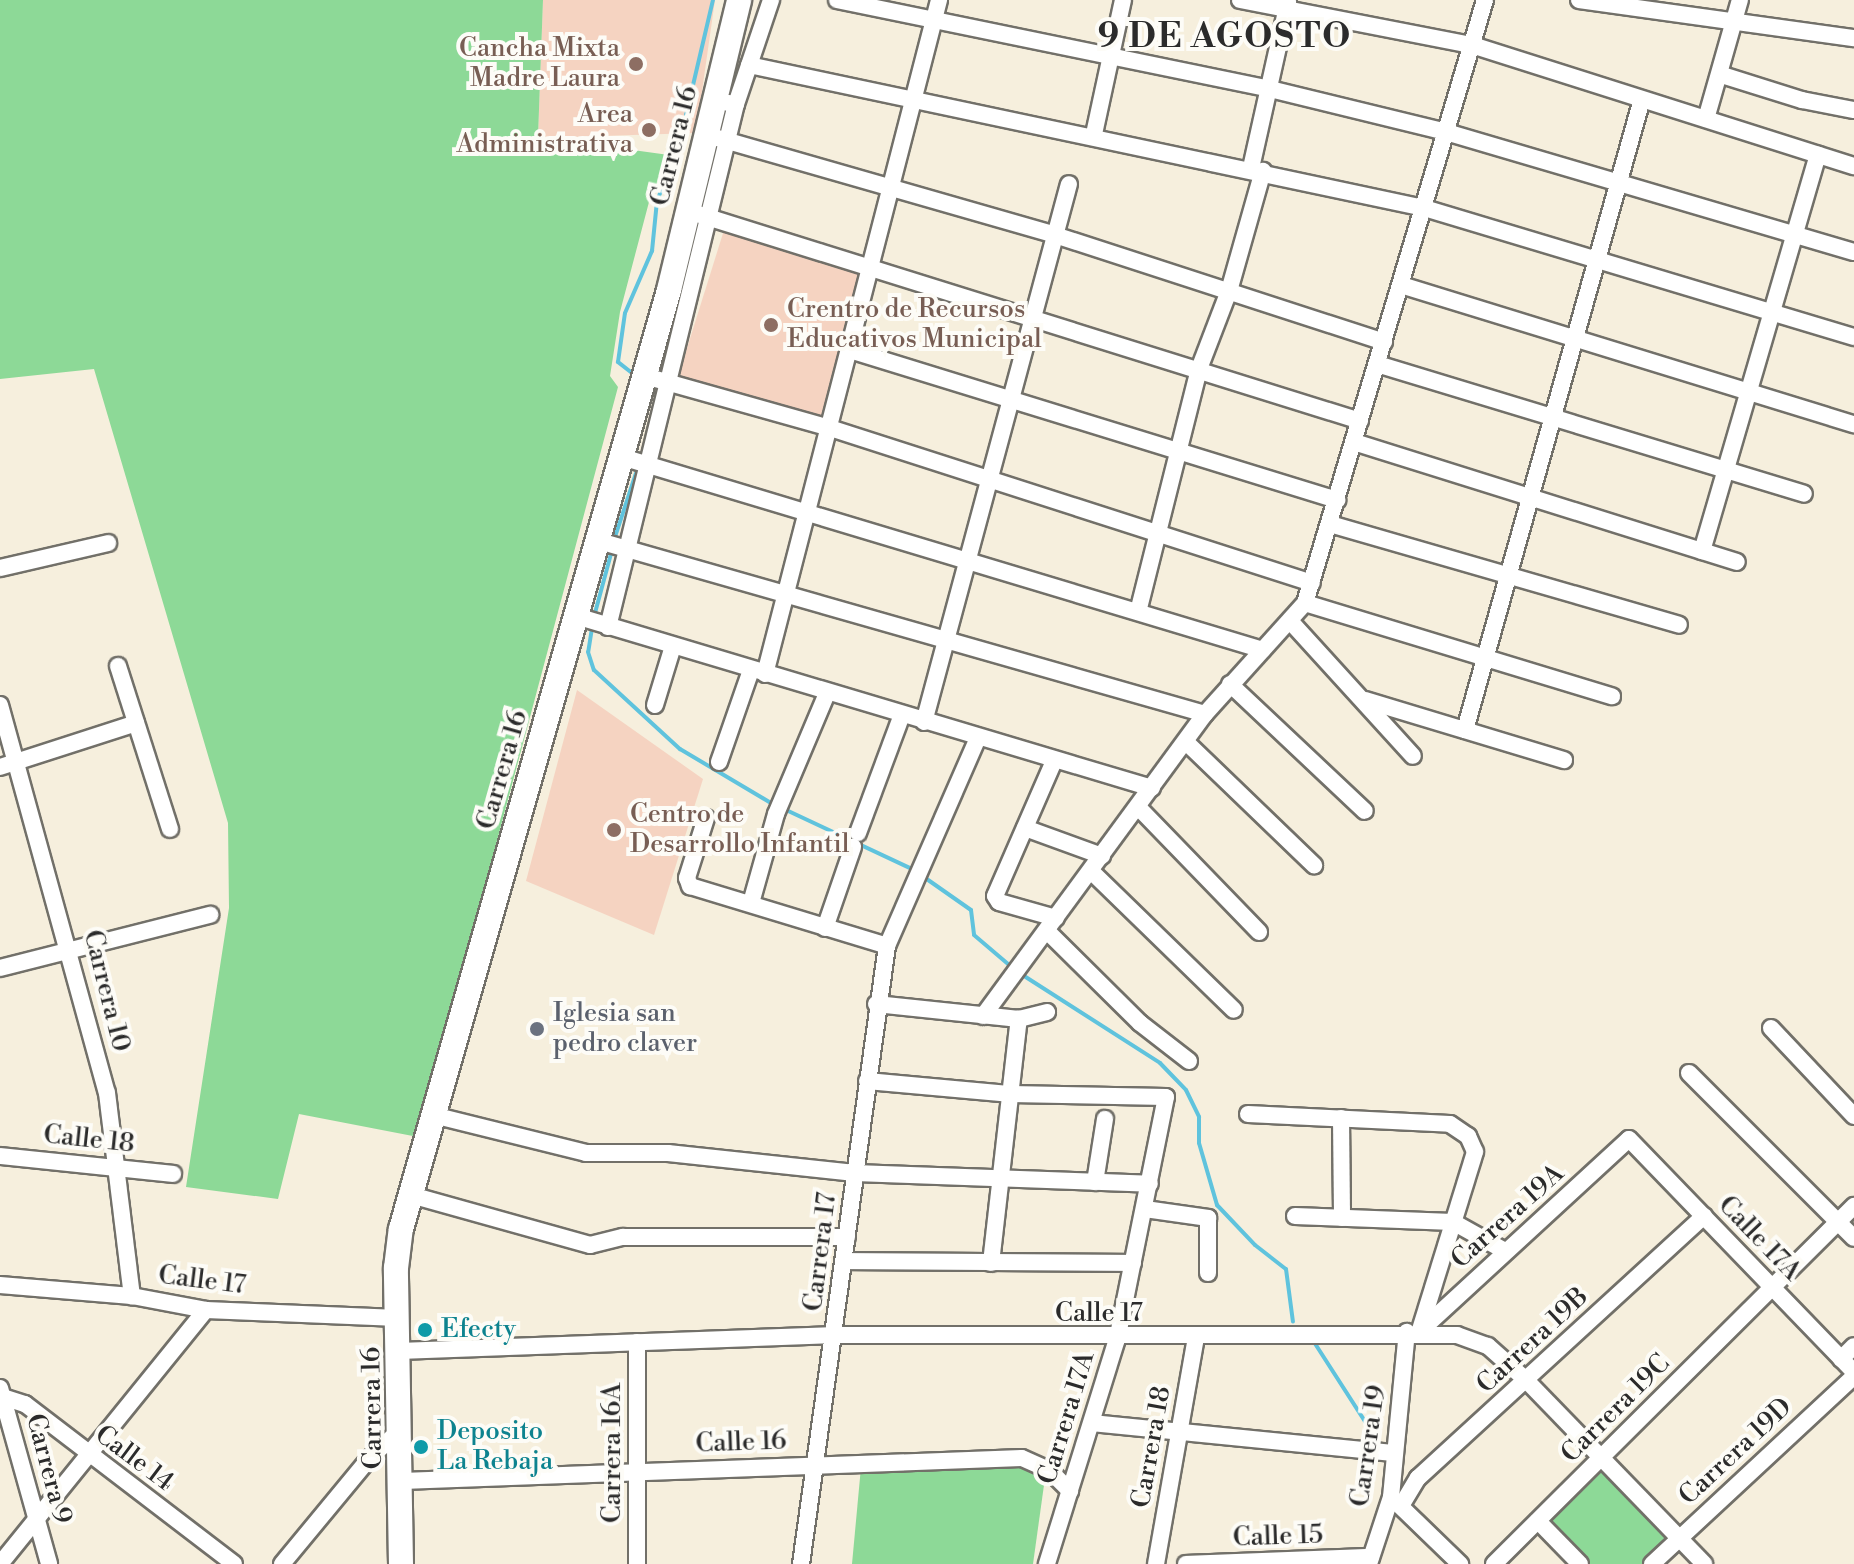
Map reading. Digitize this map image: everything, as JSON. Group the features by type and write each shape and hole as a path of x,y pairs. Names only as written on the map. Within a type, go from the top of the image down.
{"main road":[{"name":"Carrera 16","path":"401,1564 402,1428 396,1268 411,1195 645,376 681,284 726,102 739,0"}],"street":[{"path":"726,102 749,65 771,0"},
{"path":"837,0 1270,89 1446,132 1620,179 1854,252"},
{"path":"719,762 758,672 786,594 939,0"},
{"path":"1094,134 1123,0"},
{"path":"1240,0 1288,4 1472,45 1854,166"},
{"path":"983,1016 1005,981 1052,924 1205,714 1305,603 1485,0"},
{"path":"1579,0 1733,24 1854,38"},
{"path":"1706,119 1722,75 1740,0"},
{"path":"1138,612 1199,369 1229,291 1257,170 1288,4"},
{"path":"749,65 915,96 1424,208 1854,337"},
{"path":"1722,75 1802,100 1854,110"},
{"path":"1465,730 1642,99"},
{"path":"717,137 1055,235 1384,342"},
{"path":"1702,551 1818,155"},
{"path":"924,722 1069,184"},
{"path":"698,214 873,265 1360,421"},
{"path":"608,627 646,464 670,383 681,284"},
{"path":"1401,285 1854,424"},
{"path":"850,350 1012,397 1179,454 1337,500"},
{"path":"1377,364 1552,420 1804,494"},
{"path":"645,376 830,428 1157,530 1312,583"},
{"path":"1354,442 1737,562"},
{"path":"622,457 1263,650"},
{"path":"1330,524 1679,625"},
{"path":"599,541 1205,714"},
{"path":"0,568 108,543"},
{"path":"1305,603 1612,696"},
{"path":"576,616 1152,788"},
{"path":"1291,622 1413,756"},
{"path":"655,705 673,646"},
{"path":"118,666 170,829"},
{"path":"1230,684 1365,811"},
{"path":"751,903 776,814 827,693"},
{"path":"1365,700 1564,760"},
{"name":"Carrera 10","path":"0,705 71,949 107,1093 132,1296"},
{"path":"825,928 902,715"},
{"path":"0,767 136,723"},
{"name":"Carrera 17","path":"801,1564 818,1463 876,1004 887,946 978,738"},
{"path":"1186,742 1314,865"},
{"path":"1054,761 995,896 999,902 1052,924 1140,1023 1189,1061"},
{"path":"1138,807 1259,932"},
{"path":"706,818 687,881 887,946"},
{"path":"1025,828 1102,856"},
{"path":"1091,871 1234,1010"},
{"path":"0,968 210,915"},
{"path":"876,1004 1019,1019 1047,1012"},
{"path":"991,1263 1019,1019"},
{"path":"1771,1028 1854,1116"},
{"path":"1689,1073 1854,1238"},
{"path":"867,1081 1011,1094"},
{"name":"Carrera 17A","path":"1011,1094 1166,1097 1117,1339 1047,1564"},
{"path":"1248,1114 1341,1118 1342,1218"},
{"path":"433,1115 570,1151 668,1153 855,1173 1150,1184"},
{"name":"Carrera 19","path":"1341,1118 1450,1124 1468,1136 1475,1152 1413,1332 1393,1453 1396,1502 1370,1561"},
{"path":"1095,1182 1105,1119"},
{"name":"Calle 17A","path":"1629,1139 1854,1374"},
{"name":"Carrera 19A","path":"1413,1332 1629,1139"},
{"name":"Calle 18","path":"0,1156 173,1174"},
{"path":"411,1195 590,1245 623,1237 847,1237"},
{"name":"Carrera 19C","path":"1494,1564 1854,1206"},
{"path":"1145,1209 1208,1218 1208,1273"},
{"path":"1295,1216 1453,1222 1505,1251"},
{"name":"Carrera 19B","path":"1396,1502 1418,1478 1704,1216"},
{"path":"844,1261 1133,1263"},
{"name":"Calle 17","path":"0,1285 132,1296 206,1310 398,1318"},
{"path":"0,1564 91,1457 206,1310"},
{"name":"Calle 17","path":"400,1351 835,1335 1117,1339 1413,1332 1475,1340 1526,1380 1604,1456 1704,1564"},
{"name":"Carrera 18","path":"1156,1564 1196,1338"},
{"name":"Carrera 16A","path":"637,1342 637,1564"},
{"path":"1841,1359 1854,1346"},
{"name":"Carrera 19D","path":"1652,1564 1854,1374"},
{"name":"Calle 14","path":"1,1392 25,1404 234,1564"},
{"name":"Carrera 9","path":"1,1392 49,1564"},
{"path":"1092,1423 1180,1429 1393,1453"},
{"path":"282,1564 369,1459 402,1428"},
{"name":"Calle 16","path":"402,1481 818,1463 1022,1458 1049,1470 1070,1491"},
{"path":"1396,1502 1460,1564"},
{"path":"1538,1521 1580,1564"},
{"name":"Calle 15","path":"1186,1564 1370,1561"}],"shaded area":[{"path":"543,0 715,0 696,133 538,138"},
{"name":"Crentro de Recursos Educativos Municipal","path":"724,230 862,274 824,419 678,377"},
{"name":"Centro de Desarrollo Infantil","path":"577,690 703,779 654,935 526,881"}],"green space":[{"path":"0,0 543,0 538,137 669,155 649,202 620,312 610,376 618,387 418,1137 299,1114 278,1199 186,1187 229,908 228,823 94,369 0,379"},
{"path":"1019,1466 1034,1471 1044,1485 1033,1564 852,1564 861,1467"},
{"path":"1601,1466 1672,1538 1645,1564 1586,1564 1544,1521"}],"waterway":[{"path":"686,115 713,0"},
{"path":"632,373 618,362 625,313 652,251 657,201 675,155"},
{"path":"615,537 636,473"},
{"path":"595,613 612,550"},
{"path":"592,628 588,652 594,670 680,749 776,806"},
{"path":"784,809 914,870"},
{"path":"921,875 971,910 974,935 1014,969"},
{"path":"1021,974 1160,1063 1186,1090 1199,1117 1199,1143 1217,1205 1255,1245 1286,1269 1293,1322"},
{"path":"1314,1342 1380,1445"}],"place":[{"name":"Cancha Mixta Madre Laura","path":"636,64"},
{"name":"Area Administrativa","path":"649,130"},
{"name":"Crentro de Recursos Educativos Municipal","path":"771,325"},
{"name":"Centro de Desarrollo Infantil","path":"614,830"},
{"name":"Iglesia san pedro claver","path":"537,1029"},
{"name":"Efecty","path":"425,1330"},
{"name":"Deposito La Rebaja","path":"421,1447"}],"district":[{"name":"9 DE AGOSTO","path":"1225,38"}]}
